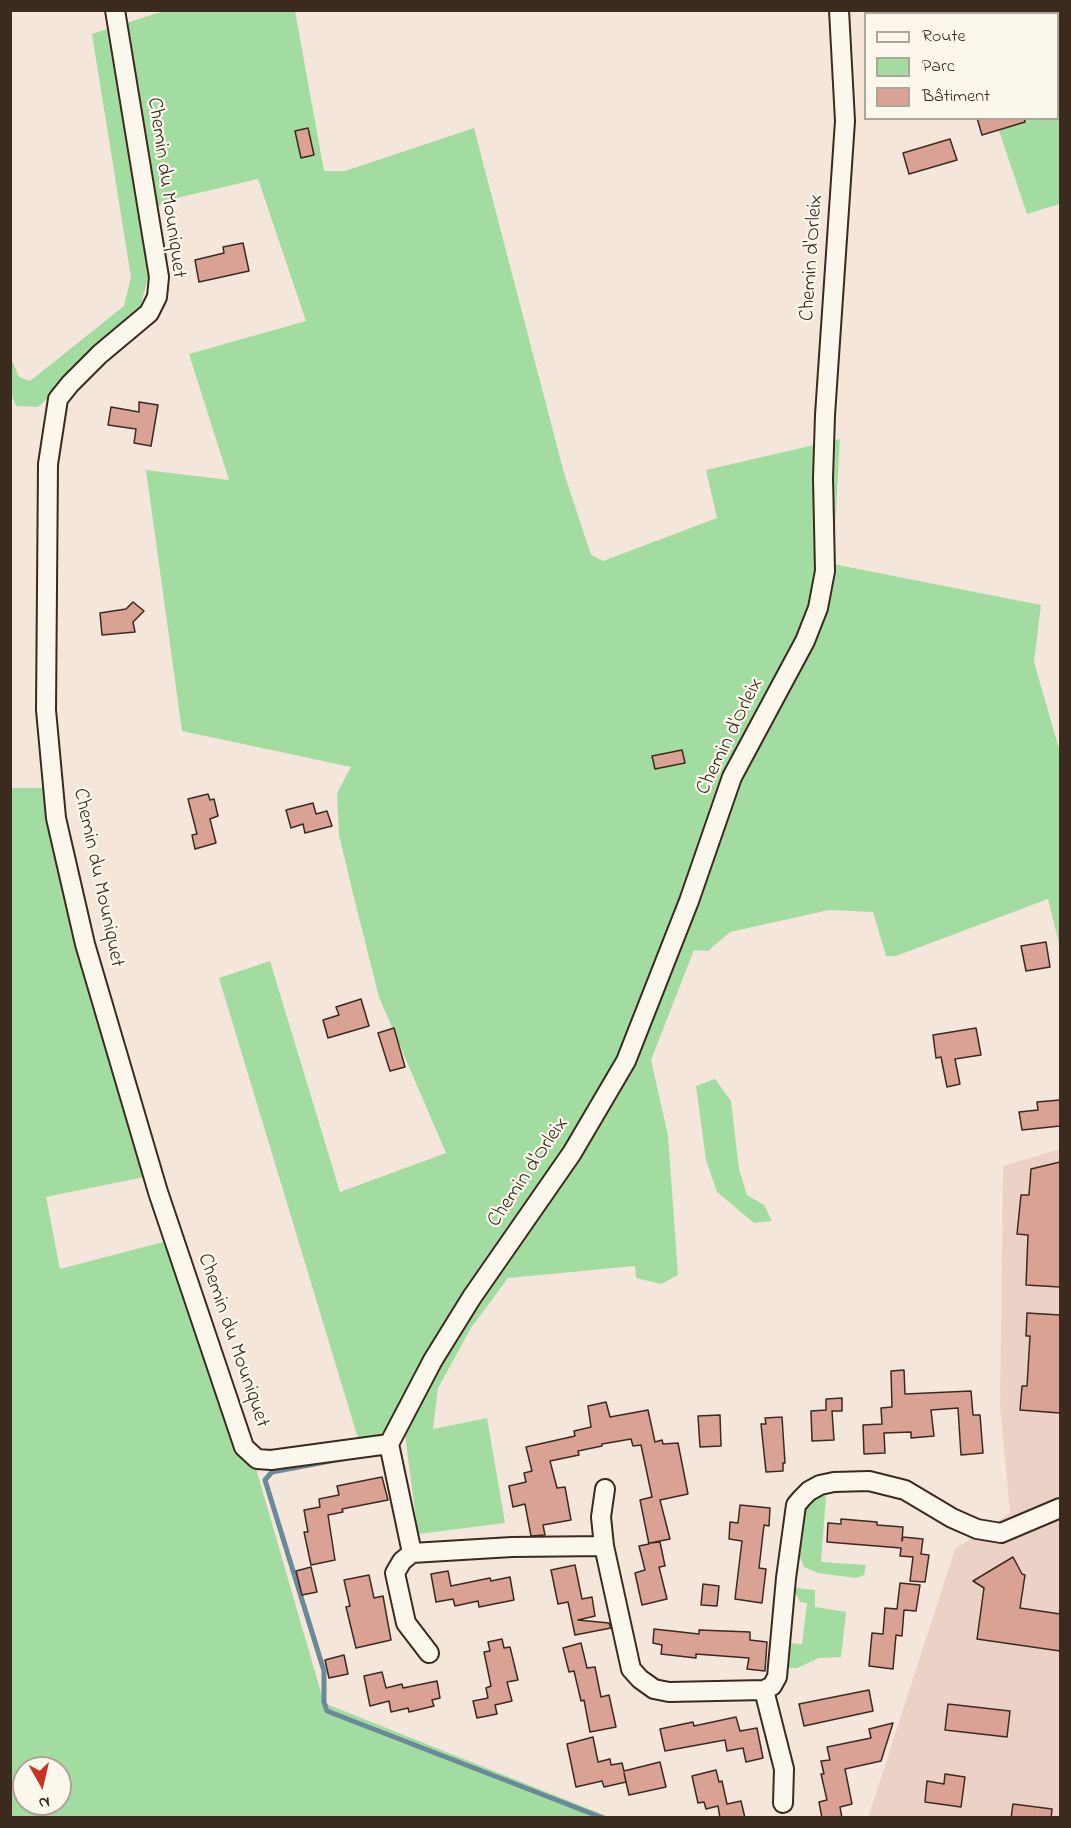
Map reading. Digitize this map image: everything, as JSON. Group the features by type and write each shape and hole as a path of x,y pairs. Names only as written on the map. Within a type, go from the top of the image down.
{"street":[{"name":"Chemin du Mouniquet","path":"115,10 159,277 157,297 149,313 100,354 58,399 48,464 46,700 56,818 85,944 158,1192 244,1447 258,1459 272,1460 389,1444"},
{"name":"Chemin d'Orleix","path":"389,1444 438,1351 572,1153 626,1061 689,901 732,777 805,641 818,608 825,571 823,478 825,416 844,121 839,10"},
{"path":"389,1444 412,1553"},
{"path":"605,1489 601,1517 604,1546 631,1669 654,1689 669,1692 764,1690 772,1686 777,1677 786,1578 796,1505 809,1491 820,1485 834,1482 868,1481 905,1490 952,1518 977,1529 1001,1533 1060,1508"},
{"path":"429,1653 406,1623 395,1573 402,1561 412,1553 512,1547 604,1546"},
{"path":"764,1690 784,1769 783,1803"}],"shaded area":[{"path":"1060,1149 1060,1817 868,1818 955,1549 1010,1513 1000,1407 1003,1166"}],"green space":[{"path":"164,11 295,11 324,171 345,171 474,128 564,473 591,555 603,561 717,518 706,470 840,439 833,564 1041,605 1034,662 1060,752 1060,947 1048,899 896,956 886,956 873,912 829,910 730,932 708,951 694,950 651,1060 668,1135 678,1275 661,1284 636,1278 635,1266 508,1278 471,1328 438,1388 433,1429 487,1418 505,1523 418,1534 405,1435 360,1445 219,978 270,961 340,1192 446,1153 379,997 355,902 339,835 337,793 351,767 182,731 146,470 229,480 189,354 306,321 258,179 164,201 147,219 149,274 138,315 38,407 16,406 11,393 10,356 19,377 30,381 124,306 131,277 92,34"},
{"path":"1059,68 1060,204 1027,214 995,120 1059,120"},
{"path":"10,788 60,788 79,899 159,1174 46,1197 60,1269 182,1237 253,1458 324,1703 609,1817 11,1817"},
{"path":"715,1079 731,1101 739,1169 747,1195 764,1205 772,1221 754,1223 717,1192 706,1160 696,1086"},
{"path":"826,1495 821,1562 866,1565 864,1575 856,1578 818,1573 804,1567 800,1558 802,1514 807,1505"},
{"path":"796,1588 815,1590 815,1607 846,1612 841,1657 819,1658 797,1668 787,1668 789,1643 802,1644 807,1603 800,1602"}],"building":[{"path":"978,120 1024,120 1025,122 982,135"},
{"path":"308,128 314,155 301,158 295,131"},
{"path":"950,139 957,160 909,174 903,153"},
{"path":"243,243 249,271 199,282 195,260 224,253 223,247"},
{"path":"139,402 158,405 151,446 134,443 136,429 108,425 111,407 139,412"},
{"path":"133,602 144,611 133,622 135,632 102,635 100,613 126,609"},
{"path":"682,750 685,763 655,769 652,756"},
{"path":"208,794 210,800 214,799 218,816 210,819 216,843 195,849 192,835 197,834 188,799"},
{"path":"313,803 316,814 327,811 332,826 305,833 303,824 291,828 286,810"},
{"path":"1046,942 1050,967 1026,971 1021,946"},
{"path":"361,999 369,1026 328,1038 323,1020 339,1015 336,1007"},
{"path":"394,1028 405,1067 390,1071 378,1033"},
{"path":"976,1028 981,1055 955,1059 960,1084 947,1087 941,1057 936,1058 933,1035"},
{"path":"1060,1100 1060,1126 1022,1130 1019,1112 1038,1110 1037,1102"},
{"path":"1060,1162 1060,1287 1026,1285 1028,1235 1017,1234 1021,1195 1029,1195 1031,1169"},
{"path":"1027,1313 1060,1315 1060,1413 1020,1410 1022,1386 1027,1386 1030,1336 1026,1336"},
{"path":"904,1370 905,1394 971,1391 973,1415 980,1415 983,1453 961,1455 958,1408 931,1410 934,1436 911,1438 911,1432 884,1433 885,1453 864,1454 863,1425 882,1424 881,1408 892,1407 891,1371"},
{"path":"842,1398 842,1411 832,1411 834,1440 812,1441 811,1411 826,1410 826,1399"},
{"path":"606,1402 610,1417 648,1410 655,1442 662,1440 663,1444 678,1443 688,1494 660,1500 670,1539 650,1543 660,1542 665,1566 659,1567 667,1599 642,1605 635,1573 645,1570 639,1546 649,1544 640,1500 652,1497 641,1445 633,1446 631,1439 602,1444 602,1446 578,1451 579,1455 550,1461 557,1488 565,1487 571,1520 543,1525 545,1535 531,1536 525,1504 513,1507 509,1486 526,1482 524,1473 532,1471 526,1447 575,1436 574,1431 591,1427 588,1406"},
{"path":"720,1415 721,1446 700,1447 698,1416"},
{"path":"782,1417 785,1463 783,1463 783,1471 766,1472 761,1424 766,1424 765,1418"},
{"path":"382,1477 388,1500 342,1509 343,1512 328,1515 335,1560 311,1565 304,1532 308,1532 304,1510 320,1507 319,1499 339,1495 337,1486"},
{"path":"740,1505 770,1508 769,1526 764,1525 759,1568 766,1569 762,1603 735,1599 742,1541 729,1539 730,1522 738,1523"},
{"path":"841,1519 903,1527 902,1541 903,1537 923,1539 921,1554 929,1555 925,1582 910,1581 913,1557 900,1556 901,1548 827,1542 828,1523 841,1524"},
{"path":"1013,1557 1022,1574 1025,1575 1020,1608 1060,1614 1060,1651 977,1639 984,1588 973,1581"},
{"path":"575,1565 582,1599 592,1597 595,1616 578,1620 609,1623 611,1628 575,1635 568,1602 558,1604 551,1570"},
{"path":"311,1567 317,1592 302,1595 296,1571"},
{"path":"448,1571 451,1586 490,1578 491,1581 510,1577 514,1600 479,1607 478,1601 455,1606 453,1599 436,1602 431,1574"},
{"path":"369,1575 374,1598 383,1596 391,1640 356,1648 346,1607 350,1606 344,1580"},
{"path":"900,1583 920,1585 916,1611 904,1610 902,1636 896,1635 893,1669 869,1666 872,1633 883,1634 885,1608 897,1609"},
{"path":"703,1584 719,1586 717,1606 701,1605"},
{"path":"654,1629 699,1634 699,1630 750,1632 750,1640 767,1642 765,1671 747,1669 749,1658 696,1654 696,1658 661,1654 662,1645 653,1643"},
{"path":"502,1639 504,1648 510,1647 518,1680 507,1682 512,1701 495,1705 497,1714 477,1718 473,1701 488,1698 486,1688 491,1686 484,1652 490,1651 488,1642"},
{"path":"581,1643 587,1668 595,1667 601,1697 609,1695 616,1727 590,1732 584,1700 581,1701 574,1671 569,1672 563,1648"},
{"path":"344,1655 348,1674 329,1678 325,1660"},
{"path":"382,1672 386,1688 402,1684 403,1688 437,1681 440,1698 432,1700 434,1706 409,1712 408,1708 391,1712 389,1701 370,1706 364,1676"},
{"path":"869,1690 873,1711 804,1726 799,1704"},
{"path":"948,1704 1010,1711 1007,1737 945,1730"},
{"path":"736,1717 740,1731 757,1728 763,1758 746,1762 743,1748 727,1751 725,1740 665,1751 660,1729 693,1722 694,1726"},
{"path":"893,1723 881,1761 845,1769 852,1804 840,1807 842,1818 822,1818 819,1802 827,1800 821,1774 824,1774 821,1761 830,1760 827,1747 871,1738 869,1729"},
{"path":"593,1737 598,1762 610,1759 611,1765 622,1763 624,1771 660,1762 666,1787 629,1795 624,1773 626,1782 604,1787 602,1781 576,1787 567,1744"},
{"path":"716,1770 719,1782 722,1781 727,1804 741,1801 745,1818 720,1818 718,1806 706,1809 704,1802 698,1803 692,1776"},
{"path":"945,1774 965,1777 961,1807 925,1802 927,1781 944,1784"},
{"path":"1013,1804 1052,1809 1051,1818 1011,1818"}],"waterway":[{"path":"341,1459 272,1472 265,1480 324,1671 324,1702 327,1711 603,1818"}]}
